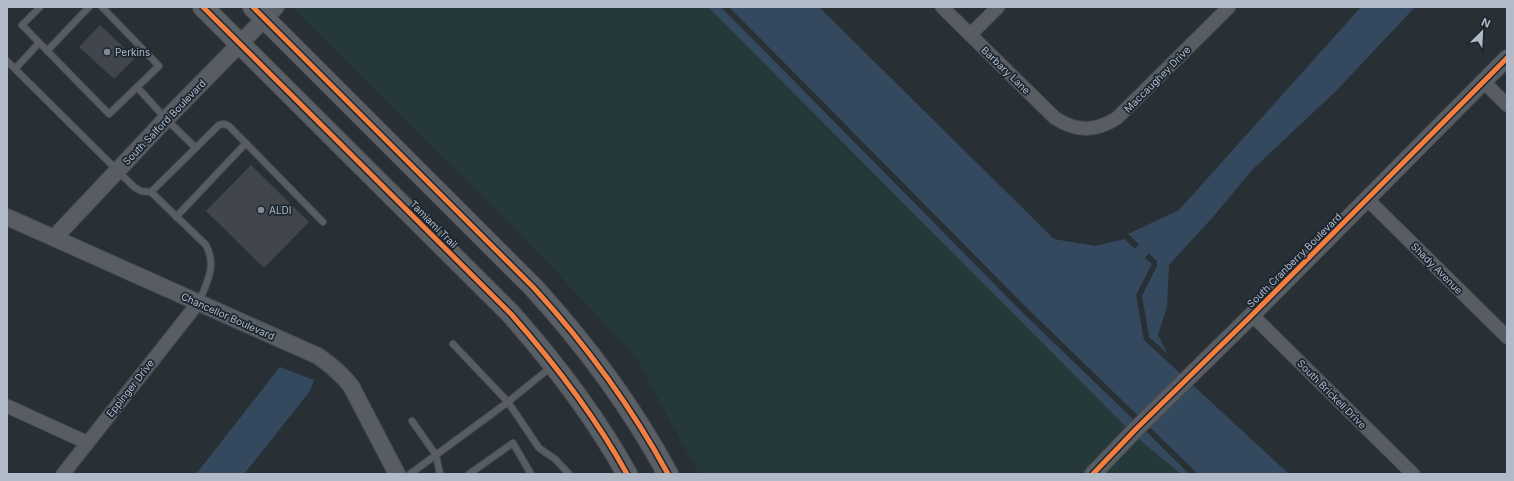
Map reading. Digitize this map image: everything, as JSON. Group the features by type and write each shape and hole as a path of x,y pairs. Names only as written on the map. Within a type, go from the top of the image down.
{"main road":[{"name":"Tamiami Trail","path":"203,7 511,314 554,364 595,420 627,474"},
{"path":"264,11 518,271 567,324 595,360 620,396 668,474"}],"street":[{"name":"Barbary Lane","path":"942,7 1055,118 1074,127"},
{"path":"970,35 998,7"},
{"name":"Maccaughey Drive","path":"1074,127 1086,129 1097,128 1118,118 1229,7"},
{"name":"South Salford Boulevard","path":"54,238 239,44 264,11"},
{"name":"South Cranberry Boulevard","path":"1093,474 1191,373 1252,315 1507,58"},
{"path":"1484,82 1507,105"},
{"name":"Shady Avenue","path":"1367,199 1507,337"},
{"name":"Chancellor Boulevard","path":"7,217 318,356 333,366 351,386 397,474"},
{"name":"Eppinger Drive","path":"63,474 198,303"},
{"name":"South Brickell Drive","path":"1252,315 1412,474"},
{"path":"7,406 88,442"}],"lane":[{"path":"40,7 22,25 109,114 159,66 102,7"},
{"path":"47,51 89,7"},
{"path":"15,69 39,43"},
{"path":"7,60 117,171 137,189 144,192 150,192 216,128 224,124 229,126 323,222"},
{"path":"137,87 166,119 196,148"},
{"path":"176,217 246,143"},
{"path":"150,192 206,245 211,259 208,278 198,303"},
{"path":"453,344 508,402 539,448 555,460 569,474"},
{"path":"410,474 508,402 554,364"},
{"path":"412,421 436,456 440,474"},
{"path":"469,474 513,443 531,474"}],"green space":[{"path":"291,7 708,7 1127,428 1085,474 699,474 635,356 516,229"},
{"path":"1136,437 1181,474 1102,474"}],"water":[{"path":"708,7 721,7 1025,315 1134,420 1127,428"},
{"path":"729,7 819,7 1054,239 1095,246 1124,239 1152,264 1136,295 1144,340 1289,474 1198,474 1029,310"},
{"path":"1361,7 1415,7 1336,91 1252,170 1212,218 1169,265 1167,307 1158,335 1167,353 1149,337 1142,296 1157,266 1157,261 1128,234 1179,210"},
{"path":"280,367 314,380 310,391 244,474 196,474"},
{"path":"1144,429 1189,474 1181,474 1136,437"}],"building":[{"name":"Perkins","path":"100,25 135,58 114,79 79,47"},
{"path":"251,165 309,222 264,268 206,211"}],"waterway":[{"path":"1140,253 1155,237"}],"cycle path":[{"path":"203,7 511,314 574,391 602,432 627,474"},
{"path":"253,7 534,288 572,332 607,377 639,424 668,474"},
{"path":"1093,474 1136,429 1252,315 1507,58"}],"place":[{"name":"Perkins","path":"107,52"},
{"name":"ALDI","path":"261,210"}]}
